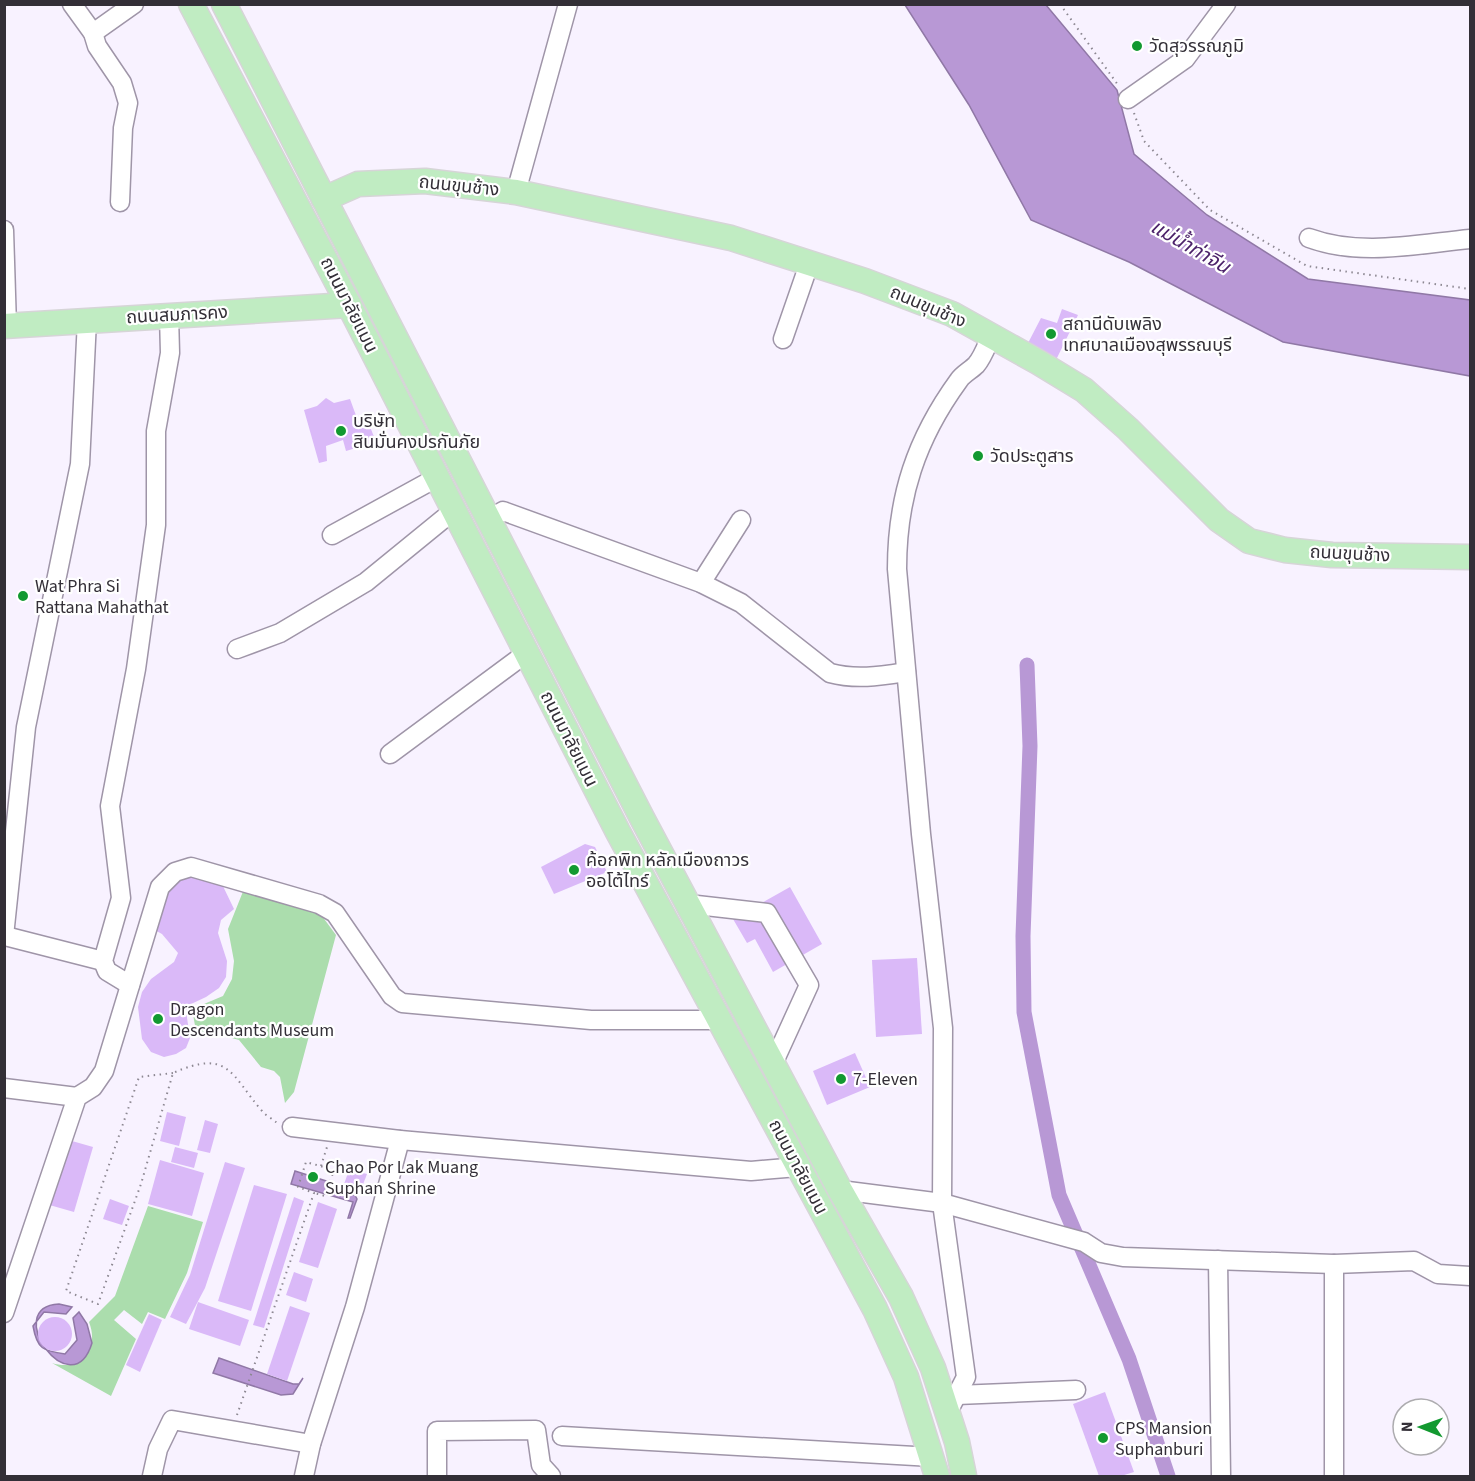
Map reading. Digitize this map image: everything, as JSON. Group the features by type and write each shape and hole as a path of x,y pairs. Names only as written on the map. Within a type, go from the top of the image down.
{"main road":[{"name":"ถนนมาลัยแมน","path":"191,4 349,305 525,654 618,832 893,1344 918,1411 934,1467"},
{"name":"ถนนมาลัยแมน","path":"224,4 642,818 918,1333 952,1403 964,1476"},
{"name":"ถนนขุนช้าง","path":"324,199 358,184 425,181 516,192 731,238 866,281 952,314 1084,390 1128,429 1220,520 1249,541 1285,550 1332,555 1470,557"},
{"name":"ถนนสมภารคง","path":"6,326 349,305"},
{"path":"618,832 642,818"},
{"path":"798,1167 822,1155"}],"street":[{"path":"72,4 93,33 97,46 122,83 128,103 123,128 120,202"},
{"path":"93,33 134,4"},
{"path":"516,192 568,4"},
{"path":"1128,99 1185,58 1226,4"},
{"path":"4,230 6,326"},
{"path":"1309,238 1328,245 1369,249 1470,239"},
{"path":"783,339 809,264"},
{"path":"130,985 107,971 103,962 121,898 110,806 136,669 156,525 156,431 170,352 169,315"},
{"path":"87,320 80,464 26,727 5,936 103,962"},
{"path":"952,1403 966,1377 942,1203 943,1028 906,672 897,548 899,514 909,472 923,440 960,378 977,364 991,336"},
{"path":"332,536 436,478"},
{"path":"237,649 280,633 366,582 453,511"},
{"path":"489,519 503,511 701,583 741,603 830,673 846,678 906,672"},
{"path":"701,583 741,520"},
{"path":"390,754 525,654"},
{"path":"4,1088 77,1097 93,1087 104,1071 160,887 175,873 191,867 319,904 335,913 392,996 402,1003 591,1020 719,1020"},
{"path":"688,904 767,913 809,985 773,1064"},
{"path":"4,1313 77,1097"},
{"path":"284,1124 400,1140 751,1171 798,1167"},
{"path":"304,1476 311,1444 356,1307 400,1140"},
{"path":"840,1190 942,1203 1084,1242 1101,1253 1123,1257 1334,1264 1414,1261 1438,1274 1470,1276"},
{"path":"1218,1260 1221,1476"},
{"path":"1334,1264 1334,1476"},
{"path":"952,1403 1076,1390"},
{"path":"152,1476 158,1449 172,1420 311,1444"},
{"path":"437,1476 437,1431 536,1430 541,1465 551,1476"},
{"path":"562,1436 934,1467"}],"path":[{"path":"1060,4 1128,99 1144,141 1210,210 1307,266 1470,289"},
{"path":"172,1073 141,1184 98,1304 66,1291 139,1077 172,1073 189,1066 213,1064 228,1068 243,1083 264,1113 284,1124"},
{"path":"321,1166 329,1139"},
{"path":"306,1162 321,1166 334,1170 325,1196 298,1186 306,1162"},
{"path":"232,1429 254,1360 267,1332 314,1193"}],"green space":[{"path":"244,889 319,912 336,935 294,1092 285,1103 280,1077 274,1071 261,1067 239,1040 210,1032 196,1031 192,1009 223,996 232,979 234,961 228,929"},
{"path":"148,1206 203,1222 187,1273 165,1319 148,1312 142,1324 124,1310 114,1320 136,1339 111,1396 52,1363 71,1364 79,1361 90,1350 92,1332 89,1322 115,1296"}],"water":[{"name":"แม่น้ำท่าจีน","path":"905,5 1046,5 1117,90 1134,154 1207,215 1308,279 1470,300 1470,376 1283,342 1129,262 1031,220 969,105"},
{"path":"295,1171 342,1186 340,1191 355,1195 357,1199 350,1218 348,1218 353,1202 291,1184"},
{"path":"59,1304 72,1307 66,1314 44,1312 37,1321 43,1309"},
{"path":"79,1312 87,1324 92,1343 82,1360 70,1365 57,1360 47,1350 65,1354 77,1340 73,1318"},
{"path":"37,1321 38,1335 47,1350 42,1348 37,1340 33,1326"},
{"path":"219,1358 293,1384 299,1384 303,1378 293,1394 281,1395 213,1373"}],"building":[{"name":"สถานีดับเพลิง เทศบาลเมืองสุพรรณบุรี","path":"1062,309 1078,315 1055,362 1027,345 1041,318 1057,323"},
{"name":"บริษัท สินมั่นคงปรกันภัย","path":"326,398 334,403 350,399 358,421 367,419 376,442 346,451 343,440 326,446 327,461 319,463 304,410 317,406"},
{"name":"ค้อกพิท หลักเมืองถาวร ออโต้ไทร์","path":"585,844 595,847 607,872 554,894 541,867"},
{"path":"191,874 220,880 234,909 221,920 218,933 227,961 226,977 219,988 189,1005 186,1011 190,1038 186,1048 164,1057 151,1052 142,1039 138,1007 142,992 151,979 174,962 178,953 162,934 151,928 163,889"},
{"path":"790,887 822,944 773,972 755,939 747,943 733,919"},
{"path":"917,958 922,1034 876,1037 872,960"},
{"name":"7-Eleven","path":"855,1053 870,1087 827,1105 813,1071"},
{"path":"167,1112 186,1117 179,1146 160,1141"},
{"path":"205,1120 218,1124 210,1153 197,1150"},
{"path":"65,1139 93,1147 74,1212 46,1204"},
{"path":"175,1147 198,1153 194,1168 171,1162"},
{"path":"160,1160 204,1173 192,1216 148,1204"},
{"path":"225,1162 245,1168 205,1288 186,1324 170,1317 190,1275"},
{"path":"349,1170 367,1174 359,1195 342,1190"},
{"path":"254,1185 287,1194 251,1311 218,1301"},
{"path":"294,1197 304,1201 264,1328 253,1325"},
{"path":"110,1199 129,1206 122,1225 103,1219"},
{"path":"318,1202 337,1209 318,1268 299,1262"},
{"path":"294,1272 313,1279 306,1302 286,1295"},
{"path":"198,1302 249,1320 240,1346 189,1329"},
{"path":"290,1306 310,1313 287,1381 267,1374"},
{"path":"149,1314 162,1320 140,1372 126,1365"},
{"path":"55,1317 67,1322 72,1334 67,1346 55,1351 43,1346 38,1334 43,1322"},
{"name":"CPS Mansion Suphanburi","path":"1105,1392 1134,1472 1121,1476 1099,1476 1073,1404"}],"waterway":[{"path":"1027,665 1030,746 1023,936 1024,1012 1059,1195 1129,1359 1168,1476"}],"place":[{"name":"วัดสุวรรณภูมิ","path":"1137,46"},
{"name":"สถานีดับเพลิง เทศบาลเมืองสุพรรณบุรี","path":"1051,334"},
{"name":"บริษัท สินมั่นคงปรกันภัย","path":"341,431"},
{"name":"วัดประตูสาร","path":"978,456"},
{"name":"Wat Phra Si Rattana Mahathat","path":"23,596"},
{"name":"ค้อกพิท หลักเมืองถาวร ออโต้ไทร์","path":"574,870"},
{"name":"Dragon Descendants Museum","path":"158,1019"},
{"name":"7-Eleven","path":"841,1079"},
{"name":"Chao Por Lak Muang Suphan Shrine","path":"313,1177"},
{"name":"CPS Mansion Suphanburi","path":"1103,1438"}]}
